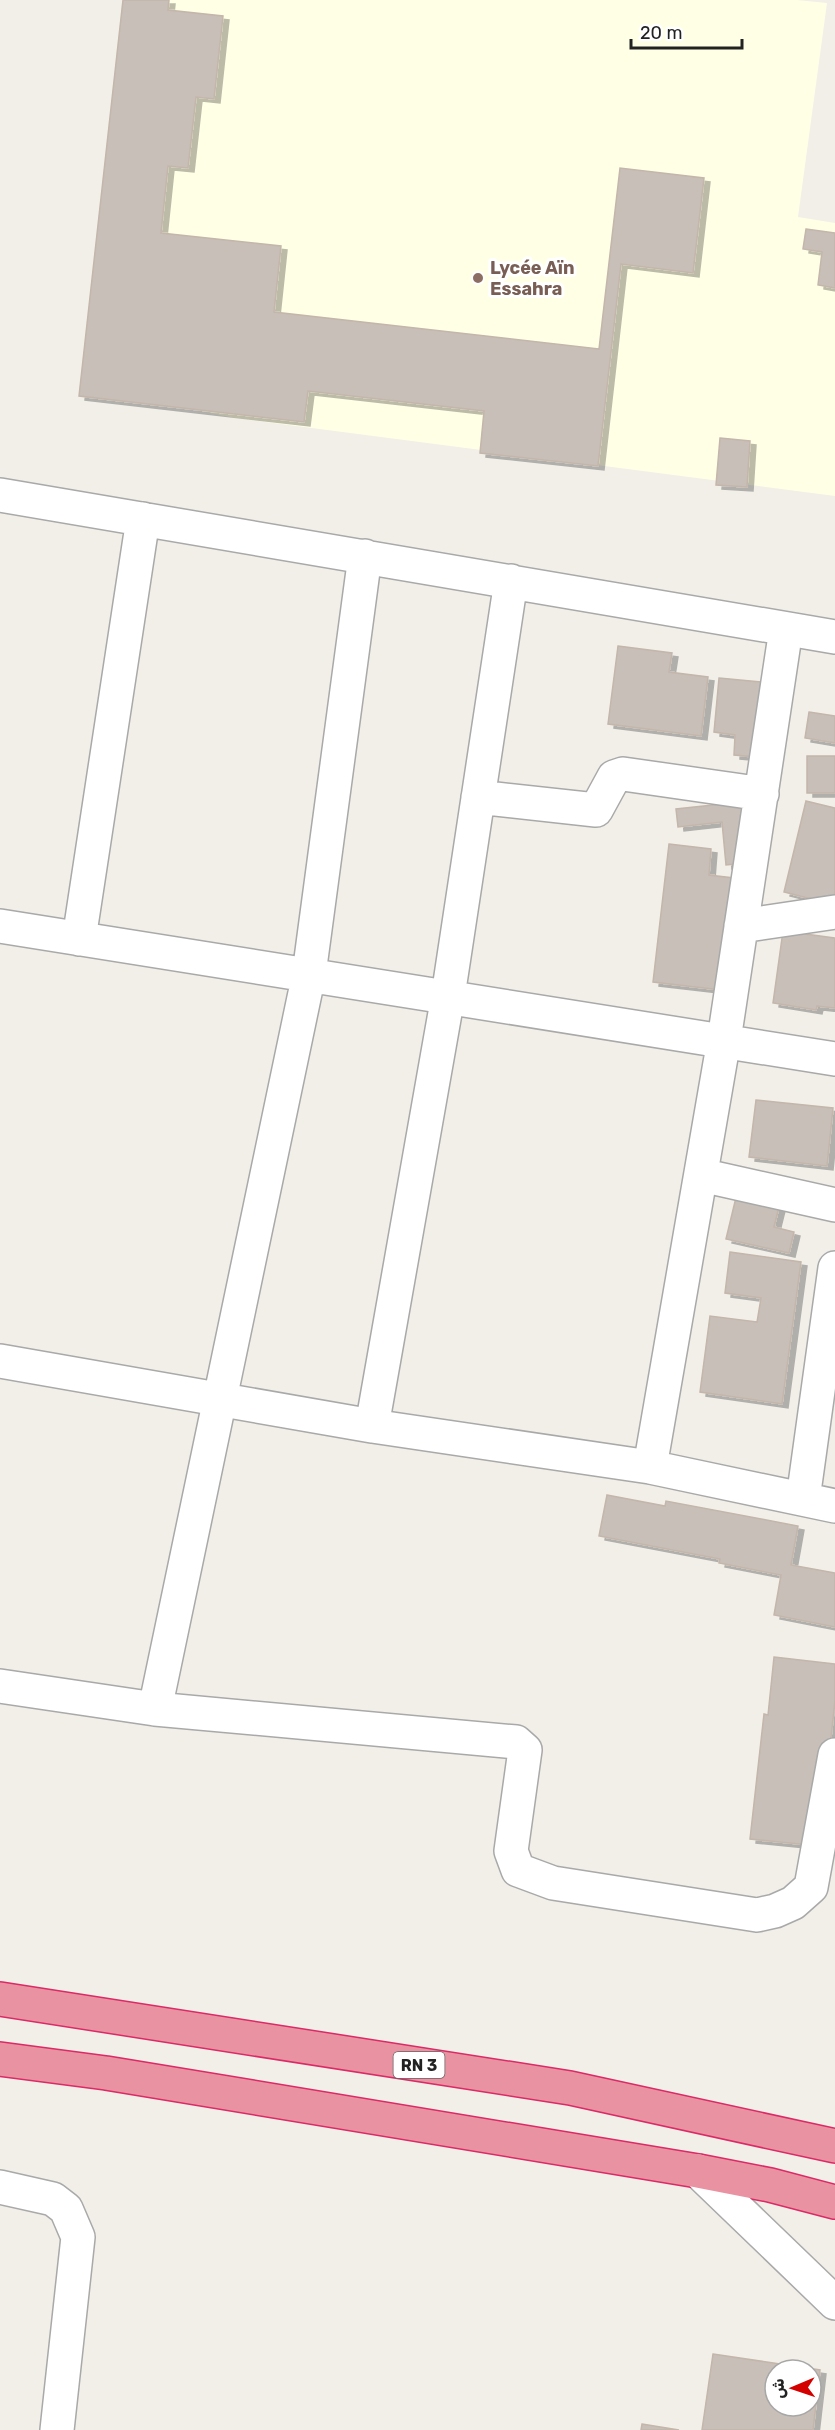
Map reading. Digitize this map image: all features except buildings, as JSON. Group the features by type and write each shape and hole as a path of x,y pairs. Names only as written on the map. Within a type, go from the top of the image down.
{"highway":[{"name":"RN 3","path":"0,1999 570,2088 834,2142"},
{"path":"0,2059 106,2073 698,2171 771,2184 835,2202"}],"street":[{"path":"0,495 835,637"},
{"path":"79,939 143,519"},
{"path":"156,1709 218,1400 309,974 365,556"},
{"path":"372,1426 448,996 511,581"},
{"path":"650,1467 724,1040 786,629"},
{"path":"478,797 596,810 614,777 623,774 762,794"},
{"path":"741,926 835,912"},
{"path":"0,926 835,1059"},
{"path":"701,1175 835,1205"},
{"path":"804,1499 835,1268"},
{"path":"0,1361 372,1426 650,1467 835,1506"},
{"path":"0,1686 156,1709 516,1742 525,1750 511,1851 518,1870 553,1883 757,1915 793,1903 811,1887 835,1755"},
{"path":"698,2171 835,2303"},
{"path":"0,2187 53,2199 66,2209 78,2237 57,2430"}],"shaded area":[{"name":"Lycée Aïn Essahra","path":"147,0 797,0 827,3 798,217 835,223 835,496 235,418 168,404"}],"place":[{"name":"Lycée Aïn Essahra","path":"478,278"}]}
